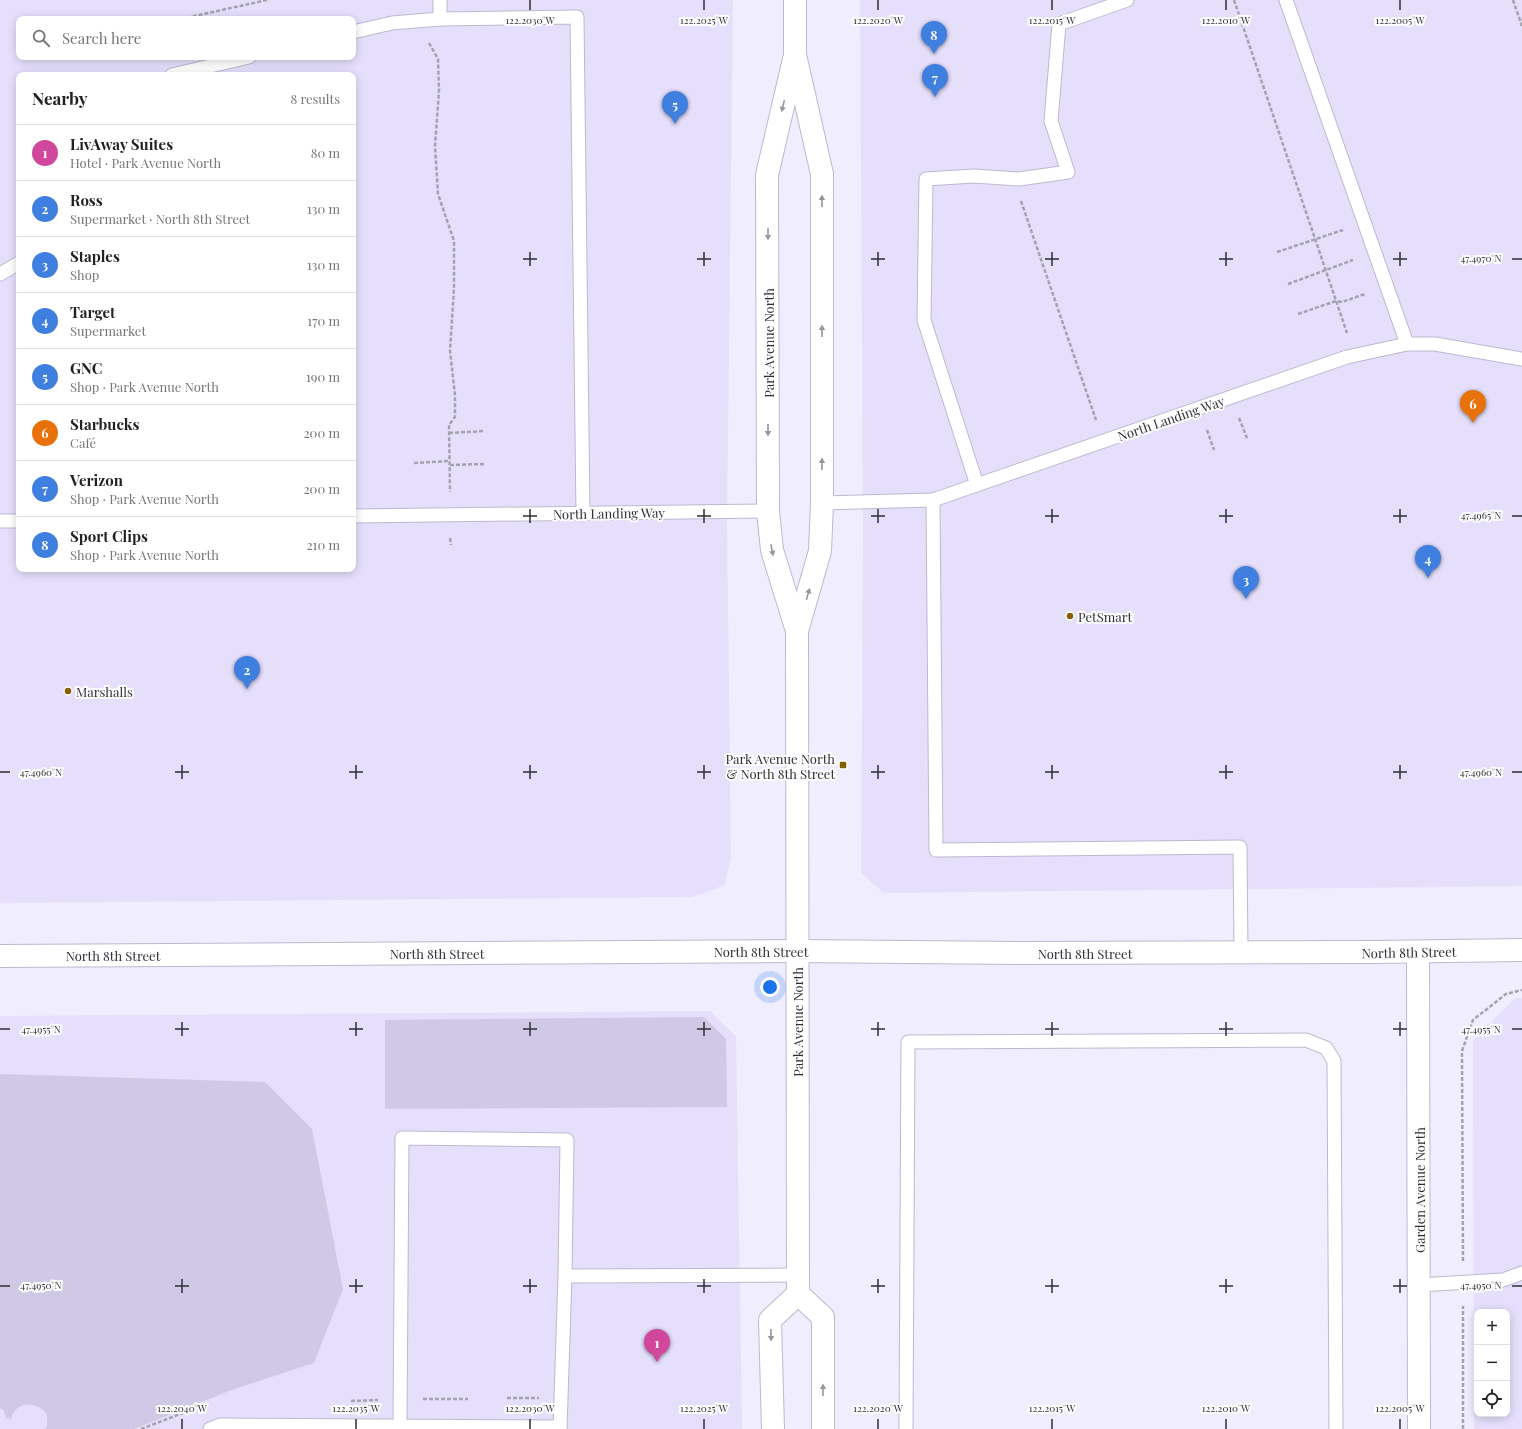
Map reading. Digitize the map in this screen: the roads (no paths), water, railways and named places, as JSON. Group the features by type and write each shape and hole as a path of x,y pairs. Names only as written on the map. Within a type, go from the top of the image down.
{"street":[{"name":"Park Avenue North","path":"795,0 795,55 822,174 822,503 820,551 797,631 797,1284"},
{"name":"Park Avenue North","path":"795,55 767,175 768,511 772,550 797,631"},
{"name":"North 8th Street","path":"0,956 797,951 1022,953 1418,952 1522,950"},
{"name":"Garden Avenue North","path":"1418,952 1419,1429"},
{"path":"773,1429 770,1320 797,1284 823,1317 823,1429"}],"lane":[{"path":"440,0 440,19"},
{"path":"977,485 924,320 926,179 974,176 1019,179 1068,172 1051,121 1059,24 1127,0"},
{"path":"1286,0 1407,344"},
{"path":"356,31 392,23 440,19 577,17 583,514"},
{"path":"185,72 236,60"},
{"path":"0,274 16,265"},
{"name":"North Landing Way","path":"822,503 933,500 1347,357 1407,344 1435,344 1522,359"},
{"path":"933,500 936,850 1240,847 1241,952"},
{"name":"North Landing Way","path":"356,516 768,511"},
{"path":"0,521 16,521"},
{"path":"906,1429 908,1042 1298,1040 1306,1040 1326,1048 1334,1061 1336,1429"},
{"path":"210,1429 220,1426 560,1428 565,1276 567,1140 402,1138 400,1426"},
{"path":"1419,1285 1503,1280 1522,1273"},
{"path":"565,1276 797,1284"}],"place":[{"name":"Sport Clips","path":"934,54"},
{"name":"Verizon","path":"935,97"},
{"name":"GNC","path":"675,124"},
{"name":"Starbucks","path":"1473,423"},
{"name":"Target","path":"1428,578"},
{"name":"Staples","path":"1246,599"},
{"name":"PetSmart","path":"1070,616"},
{"name":"Ross","path":"247,689"},
{"name":"Marshalls","path":"68,691"},
{"name":"Park Avenue North & North 8th Street","path":"843,765"},
{"name":"LivAway Suites","path":"657,1362"}]}
